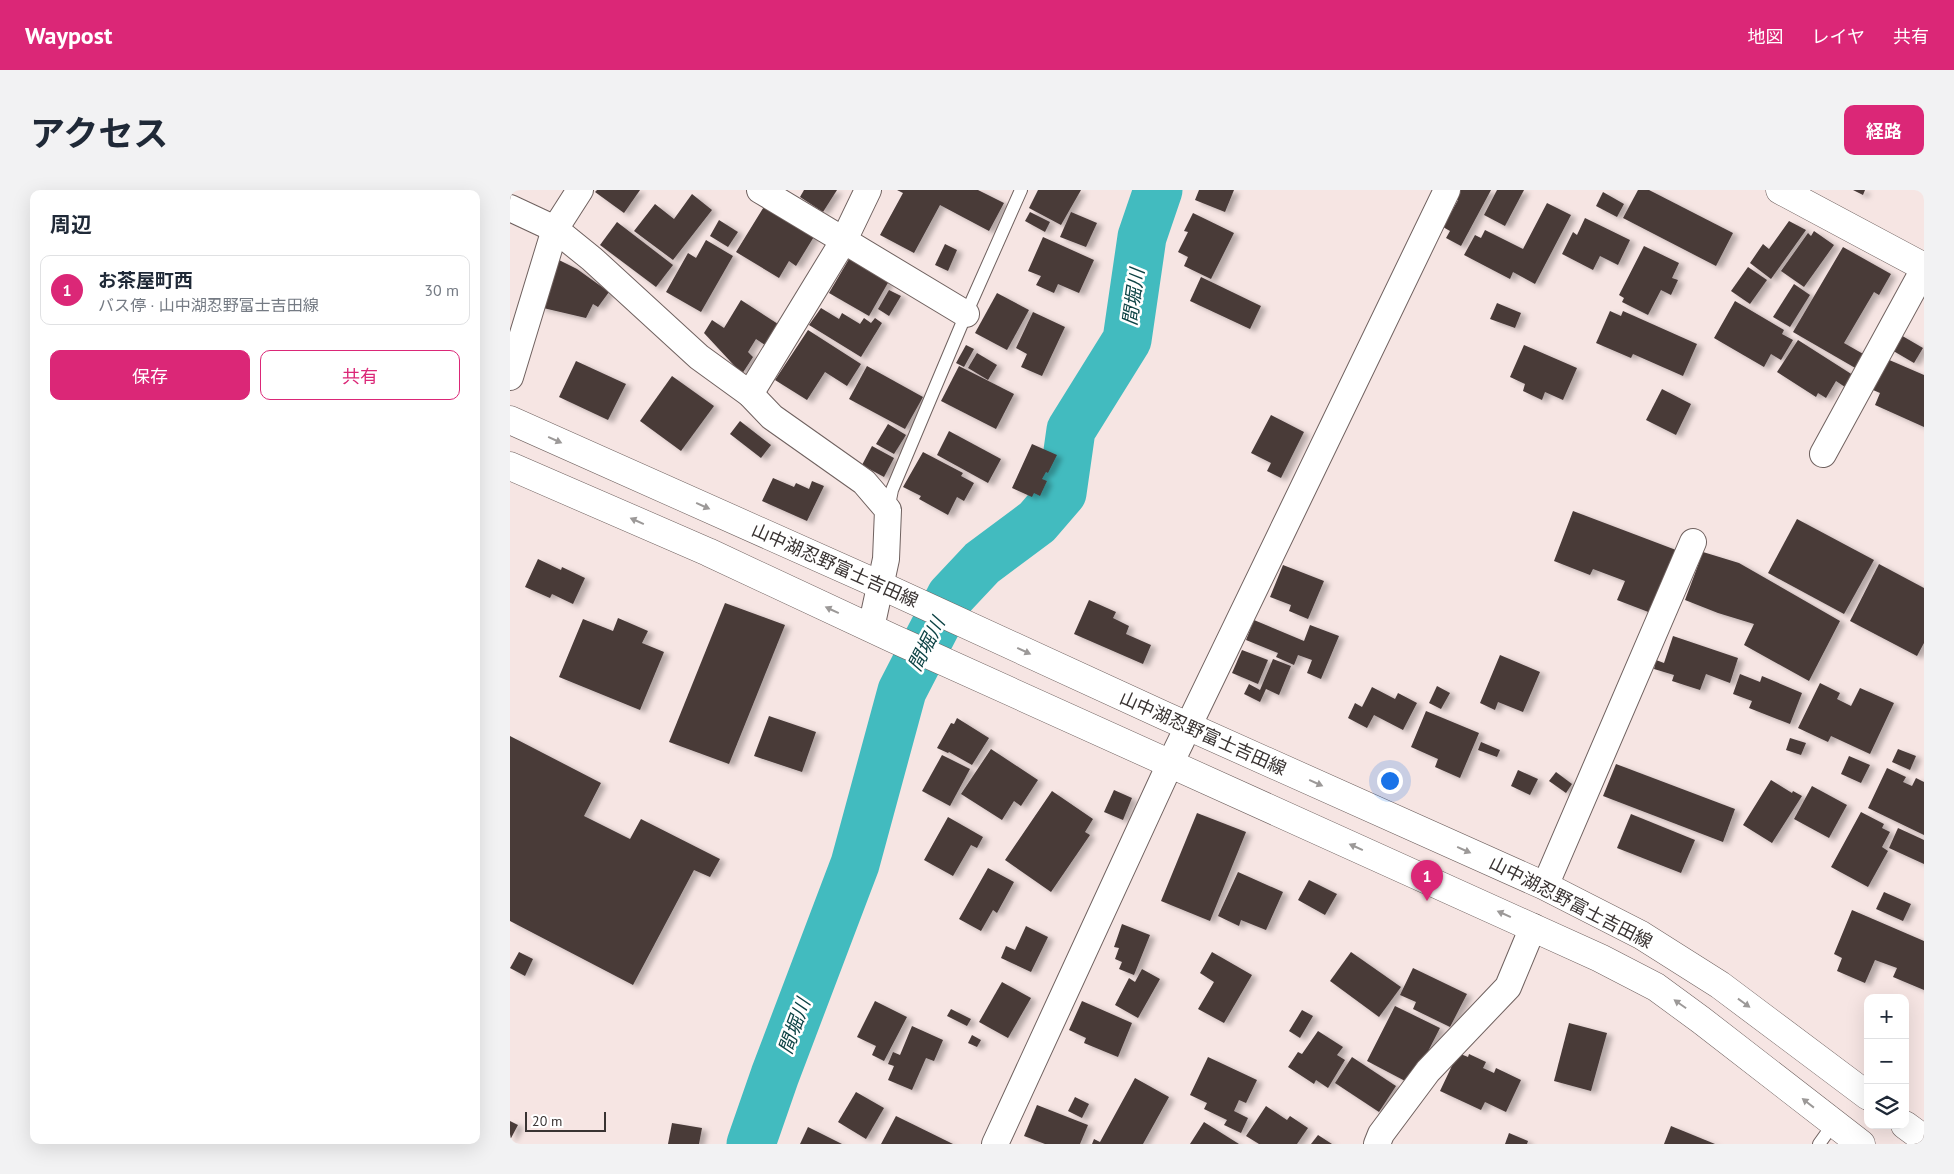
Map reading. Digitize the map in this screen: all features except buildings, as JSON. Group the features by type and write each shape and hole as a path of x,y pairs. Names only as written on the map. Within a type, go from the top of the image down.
{"main road":[{"path":"1789,192 1924,268"},
{"name":"山中湖忍野富士吉田線","path":"510,420 918,602 1188,726 1545,886 1641,935 1720,985 1864,1093"},
{"name":"山中湖忍野富士吉田線","path":"510,466 708,552 882,633 1600,958 1656,988 1701,1020 1826,1133 1861,1144"},
{"path":"1909,1127 1924,1139"}],"street":[{"path":"510,377 555,229 580,190"},
{"path":"760,190 966,314"},
{"path":"750,394 844,240 868,190"},
{"path":"995,1144 1170,764 1446,190"},
{"path":"510,208 555,229 592,259 699,358 750,394 772,417 864,482 888,510 886,559 880,585 882,633"},
{"path":"1823,454 1924,268"},
{"path":"1545,886 1692,542"},
{"path":"1377,1144 1381,1134 1428,1071 1508,987 1533,927"}],"lane":[{"path":"888,510 892,490 966,314 1021,190"}],"waterway":[{"name":"間堀川","path":"751,1144 775,1075 855,864 902,691 951,596 982,563 1037,522 1062,493 1071,430 1127,340 1142,237 1158,190"}],"place":[{"name":"お茶屋町西","path":"1427,901"}]}
